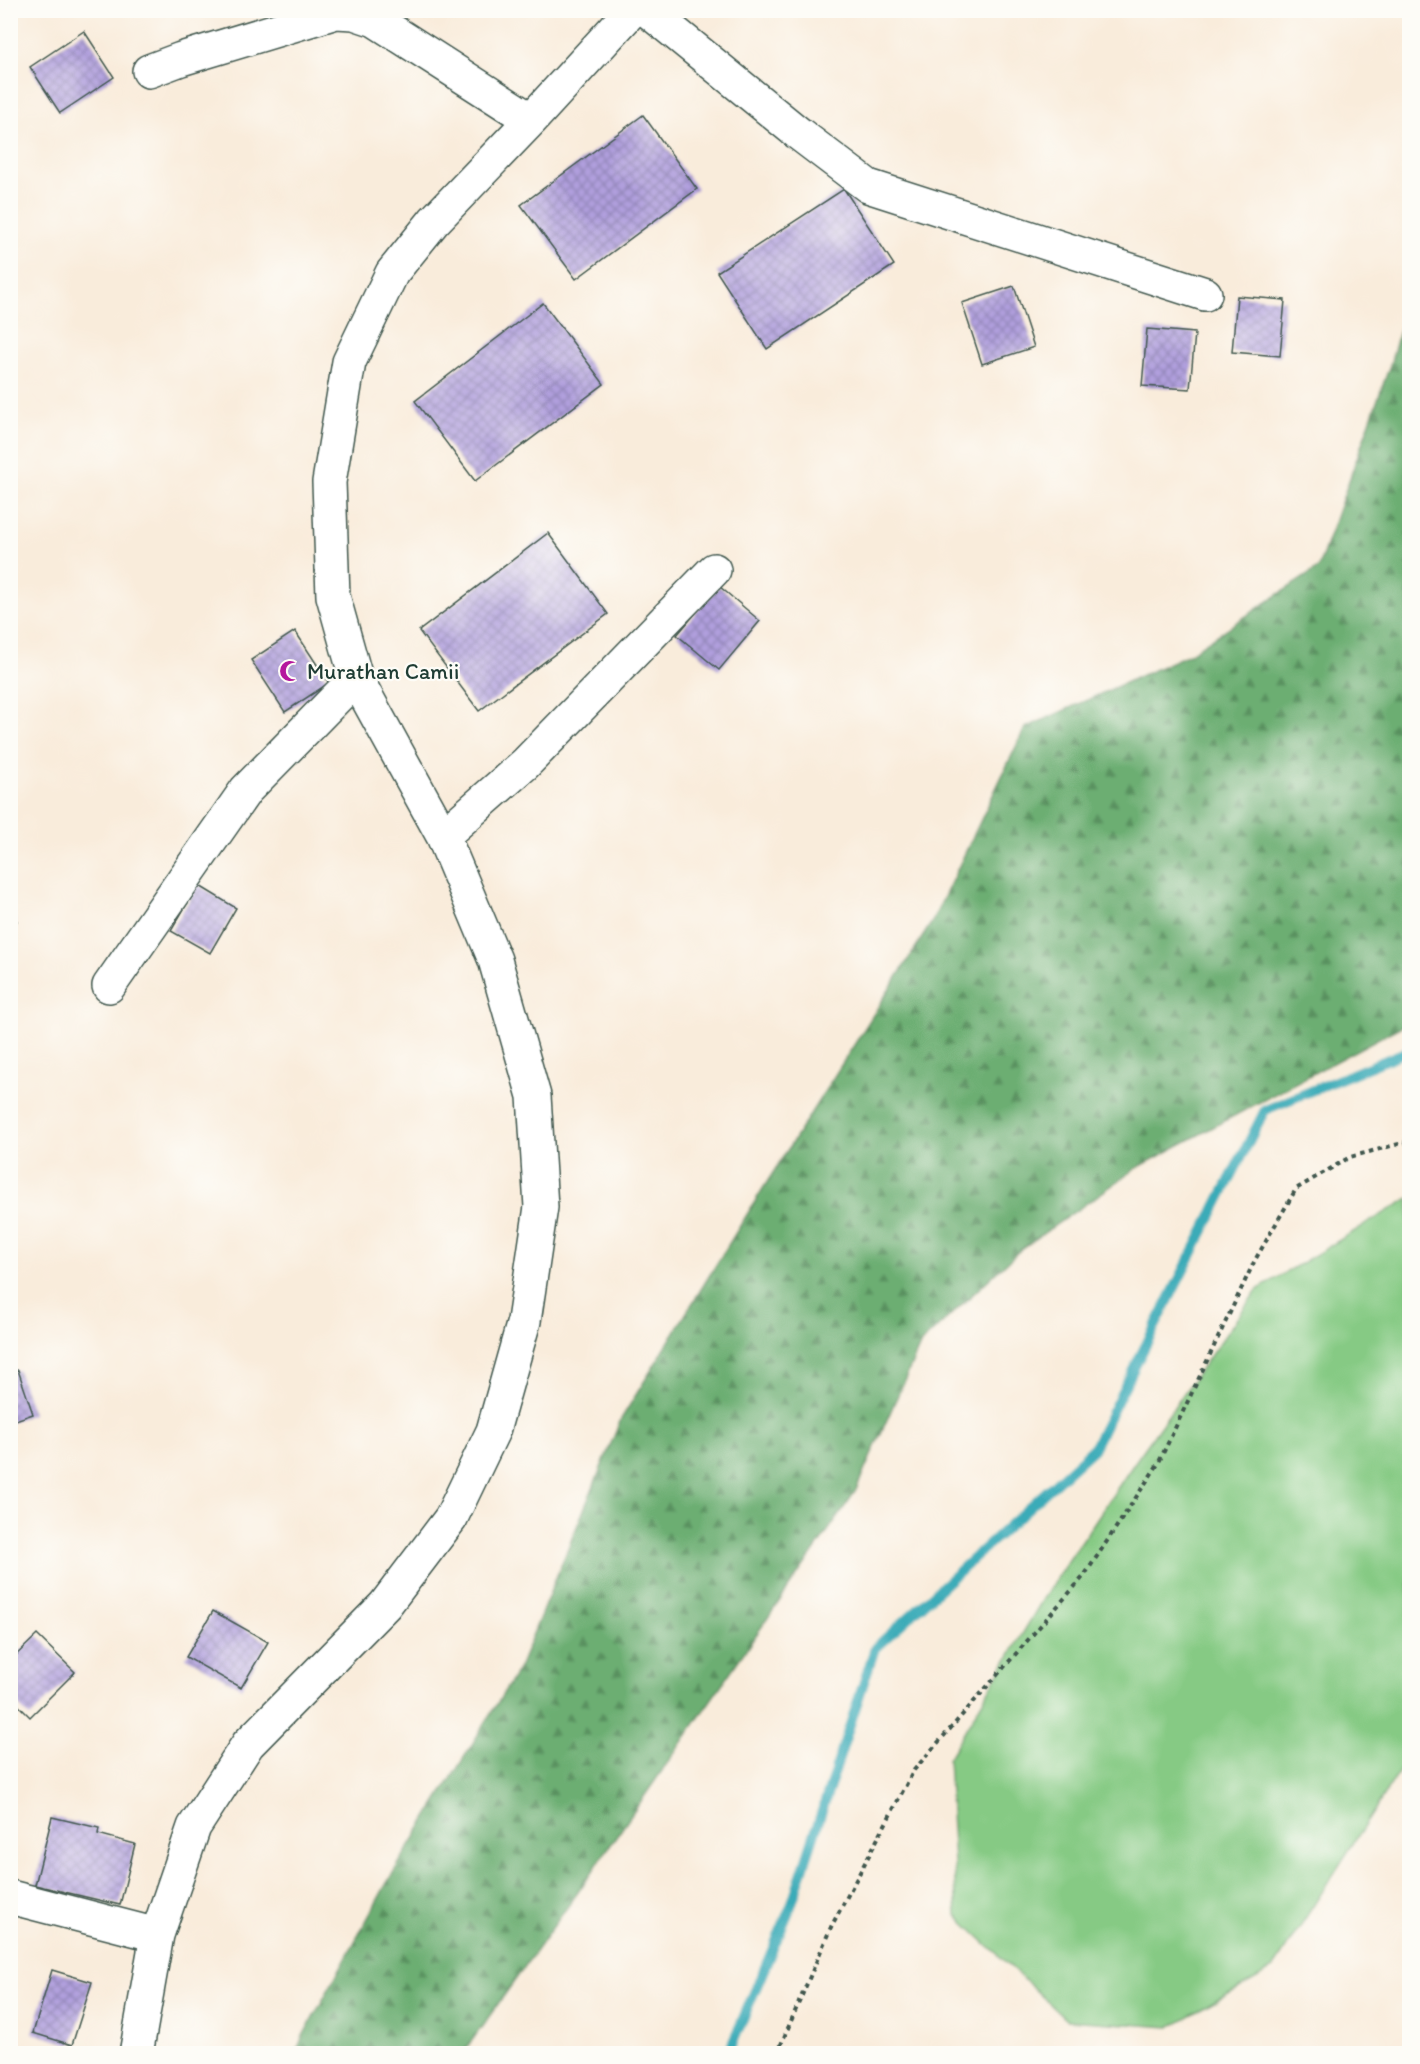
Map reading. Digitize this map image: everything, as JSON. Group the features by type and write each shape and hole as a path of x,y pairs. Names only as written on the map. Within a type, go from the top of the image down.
{"street":[{"path":"136,2054 157,1935 194,1827 248,1744 385,1605 451,1518 493,1431 524,1321 541,1207 534,1096 495,960 443,836 356,678 333,596 329,482 349,362 392,273 434,220 531,120 632,10"},
{"path":"647,10 867,186 1205,294"},
{"path":"149,71 180,59 336,12 354,13 375,20 531,120"},
{"path":"443,836 525,764 714,570"},
{"path":"109,986 246,790 356,678"},
{"path":"10,1897 157,1935"}],"path":[{"path":"777,2054 831,1927 914,1770 1084,1576 1158,1464 1255,1260 1296,1189 1350,1157 1410,1141"}],"green space":[{"path":"1409,297 1409,1022 1137,1168 1020,1250 921,1343 855,1492 578,1892 463,2053 296,2053 303,2036 387,1883 519,1668 621,1419 764,1187 932,922 1025,728 1189,654 1318,568 1390,365"},
{"path":"1409,1198 1409,1756 1273,1969 1170,2027 1067,2020 957,1916 948,1759 1046,1594 1135,1462 1257,1290"}],"building":[{"path":"84,31 114,77 60,113 30,67"},
{"path":"643,115 697,189 576,279 521,205"},
{"path":"844,189 894,265 767,349 717,272"},
{"path":"1014,286 1034,347 982,364 962,303"},
{"path":"1237,296 1285,300 1280,356 1232,352"},
{"path":"543,303 604,384 475,481 415,401"},
{"path":"1147,329 1195,333 1190,389 1142,386"},
{"path":"548,533 608,614 479,711 419,631"},
{"path":"719,586 760,621 719,670 677,635"},
{"name":"Murathan Camii","path":"295,631 329,683 285,712 251,660"},
{"path":"198,885 236,908 210,953 171,931"},
{"path":"10,917 17,921 10,932"},
{"path":"18,1370 33,1414 10,1422 10,1372"},
{"path":"213,1611 268,1642 241,1688 186,1657"},
{"path":"37,1635 75,1672 30,1717 10,1697 10,1661"},
{"path":"52,1817 99,1828 98,1834 135,1844 120,1905 35,1885"},
{"path":"52,1970 92,1982 72,2045 33,2033"}],"waterway":[{"path":"728,2054 791,1906 875,1648 1093,1449 1265,1110 1410,1050"}],"place":[{"name":"Murathan Camii","path":"290,671"}]}
